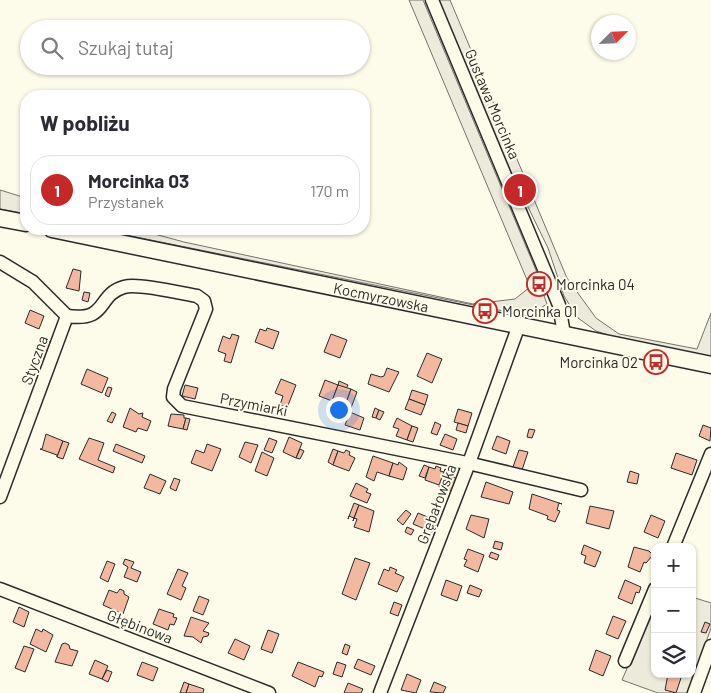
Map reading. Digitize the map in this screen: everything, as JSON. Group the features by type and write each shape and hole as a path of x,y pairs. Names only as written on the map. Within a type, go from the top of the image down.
{"main road":[{"path":"0,218 20,223"},
{"name":"Kocmyrzowska","path":"81,235 711,365"}],"street":[{"name":"Gustawa Morcinka","path":"432,0 559,305 564,334"},
{"path":"0,262 33,282 67,316"},
{"name":"Przymiarki","path":"67,316 82,318 91,316 101,309 110,294 124,286 138,286 196,296 204,301 206,309 174,389 173,397 182,406 469,464 582,490"},
{"name":"Styczna","path":"0,497 67,316"},
{"name":"Grębałowska","path":"380,693 469,464 519,325"},
{"path":"675,543 711,454"},
{"name":"Głębinowa","path":"0,589 269,693"},
{"path":"625,661 651,599"},
{"path":"694,693 711,646"}],"shaded area":[{"path":"409,0 423,0 538,275 533,278 539,291 542,290 547,304 528,316 126,235 158,235 473,304 515,299 530,287"},
{"path":"439,0 450,0 567,278 596,318 619,334 697,349 711,313 711,357 624,340 596,331 578,318 564,296 548,248 510,170"},
{"path":"0,190 20,196 20,213 0,209"},
{"path":"696,598 711,603 711,628 696,670"},
{"path":"651,613 651,678 693,678 688,693 658,693 622,680"}],"building":[{"path":"73,269 81,271 79,291 66,288"},
{"path":"84,292 90,293 88,302 82,300"},
{"path":"30,310 44,316 39,329 25,323"},
{"path":"267,328 279,332 273,349 255,342 260,329 266,331"},
{"path":"232,334 239,336 231,363 224,361 226,354 218,351 223,336 230,339"},
{"path":"331,334 347,340 340,358 324,352"},
{"path":"40,339 51,342 46,359 35,356"},
{"path":"427,353 442,359 432,383 417,376"},
{"path":"387,368 399,372 389,392 368,384 371,374 384,376"},
{"path":"87,369 108,378 102,393 81,384"},
{"path":"281,379 296,385 287,408 280,405 283,396 275,393"},
{"path":"325,380 338,385 332,401 319,396"},
{"path":"339,381 348,385 346,389 338,386"},
{"path":"185,385 198,388 195,399 182,396"},
{"path":"338,385 351,389 345,406 332,401"},
{"path":"108,387 112,388 109,397 105,395"},
{"path":"351,389 357,392 351,408 345,406"},
{"path":"412,390 428,395 425,405 409,399"},
{"path":"409,399 425,405 421,415 405,409"},
{"path":"130,408 139,414 143,413 142,417 151,421 147,431 138,428 136,432 123,427"},
{"path":"375,408 379,410 376,418 372,417"},
{"path":"458,409 472,413 468,426 454,422"},
{"path":"379,410 384,412 380,420 376,418"},
{"path":"112,412 116,414 112,423 107,421"},
{"path":"350,412 364,418 360,430 345,425"},
{"path":"171,414 184,415 184,418 186,418 183,429 168,426"},
{"path":"186,418 190,419 187,430 183,429"},
{"path":"397,418 412,426 407,440 396,436 399,429 393,427"},
{"path":"435,422 441,425 437,435 431,433"},
{"path":"458,423 468,426 466,433 456,430"},
{"path":"703,425 711,428 710,441 699,436"},
{"path":"412,426 418,428 413,442 407,440"},
{"path":"529,429 535,430 532,438 527,437"},
{"path":"46,434 63,441 57,457 57,455 40,449 42,449"},
{"path":"445,434 457,439 453,450 440,445"},
{"path":"497,436 510,441 506,454 492,449"},
{"path":"289,437 302,443 296,458 283,452"},
{"path":"89,438 104,443 98,460 115,467 113,473 79,459"},
{"path":"269,438 277,441 272,453 264,450"},
{"path":"63,441 69,443 63,459 57,457"},
{"path":"245,442 258,445 251,463 239,457"},
{"path":"116,444 145,456 142,463 113,451"},
{"path":"207,444 221,449 212,471 191,463 196,450 204,453"},
{"path":"300,449 304,451 300,459 296,458"},
{"path":"333,449 338,451 333,465 328,462"},
{"path":"346,450 350,452 349,455 355,458 349,471 333,465 338,451 344,453"},
{"path":"519,450 528,452 522,470 513,467"},
{"path":"262,452 274,458 267,476 255,471"},
{"path":"676,453 697,460 692,475 671,468"},
{"path":"373,456 393,463 389,476 377,472 374,481 366,477"},
{"path":"399,462 407,468 403,480 389,476 393,463 398,465"},
{"path":"424,465 429,467 425,478 419,476"},
{"path":"436,466 441,468 440,471 444,472 439,485 425,480 429,467 435,469"},
{"path":"445,469 453,475 448,490 439,487"},
{"path":"630,471 639,474 637,484 627,482"},
{"path":"150,474 166,481 160,494 144,488"},
{"path":"453,477 458,479 454,492 448,490"},
{"path":"174,478 180,480 176,491 170,488"},
{"path":"486,482 513,492 509,504 481,497"},
{"path":"356,483 368,489 366,492 371,494 367,503 350,496"},
{"path":"532,494 559,503 557,510 560,511 555,522 547,519 548,516 529,509"},
{"path":"354,503 359,505 354,518 349,516"},
{"path":"359,505 374,511 369,532 354,527 357,519 354,518"},
{"path":"590,506 614,511 609,529 586,523"},
{"path":"406,510 411,514 403,525 397,520"},
{"path":"418,513 437,521 432,532 413,524"},
{"path":"471,515 489,519 484,538 466,529"},
{"path":"651,515 665,521 658,538 644,532"},
{"path":"407,527 414,530 411,535 405,532"},
{"path":"495,541 503,543 501,550 493,548"},
{"path":"584,545 601,552 595,567 584,563 586,556 581,554"},
{"path":"634,547 651,553 651,557 646,563 644,562 640,572 628,567"},
{"path":"468,549 484,555 478,572 464,566 467,560 464,559"},
{"path":"491,552 499,555 497,560 489,557"},
{"path":"355,558 370,563 356,600 342,594"},
{"path":"125,559 134,562 131,568 141,572 137,582 124,577 128,567 123,564"},
{"path":"107,561 115,564 108,582 100,578"},
{"path":"390,567 397,570 395,573 404,577 397,592 378,584 384,569 389,571"},
{"path":"178,569 188,573 182,586 186,588 181,600 167,594"},
{"path":"446,580 462,586 457,601 441,595"},
{"path":"625,580 641,587 639,593 636,592 632,604 618,598"},
{"path":"470,585 482,590 479,597 467,593"},
{"path":"120,589 129,597 123,614 103,605 109,590 117,593"},
{"path":"199,596 209,600 203,615 193,611"},
{"path":"394,602 402,605 398,616 390,613"},
{"path":"19,607 29,612 24,627 13,622"},
{"path":"159,609 174,614 173,617 177,618 174,625 170,624 168,630 153,624"},
{"path":"613,616 626,621 618,639 606,634"},
{"path":"191,617 209,623 203,631 209,633 208,636 203,637 201,643 193,637 184,636"},
{"path":"705,622 710,624 706,633 701,632"},
{"path":"36,629 42,632 43,629 53,635 46,652 30,644"},
{"path":"268,630 279,634 272,653 261,649"},
{"path":"235,639 250,646 244,660 228,653"},
{"path":"62,644 69,645 70,649 78,651 72,666 55,662"},
{"path":"345,644 350,646 347,655 342,653"},
{"path":"24,646 34,649 25,672 15,668"},
{"path":"596,650 611,656 603,676 589,670"},
{"path":"358,659 375,666 371,675 354,668"},
{"path":"95,660 108,666 102,679 89,674"},
{"path":"142,662 158,668 153,681 137,675"},
{"path":"298,662 324,672 322,677 319,676 315,687 292,676"},
{"path":"337,662 346,665 342,677 333,674"},
{"path":"107,670 112,672 108,682 102,679"},
{"path":"407,674 421,680 416,693 401,690"},
{"path":"667,678 681,678 676,693 665,690"},
{"path":"184,682 189,684 186,693 180,693"},
{"path":"434,682 446,687 443,693 430,692"},
{"path":"348,683 363,689 361,693 344,693"},
{"path":"189,684 204,689 203,693 186,693"}],"place":[{"name":"Morcinka 03","path":"520,190"},
{"name":"Morcinka 04","path":"539,284"},
{"name":"Morcinka 01","path":"485,311"},
{"name":"Morcinka 02","path":"656,362"}]}
